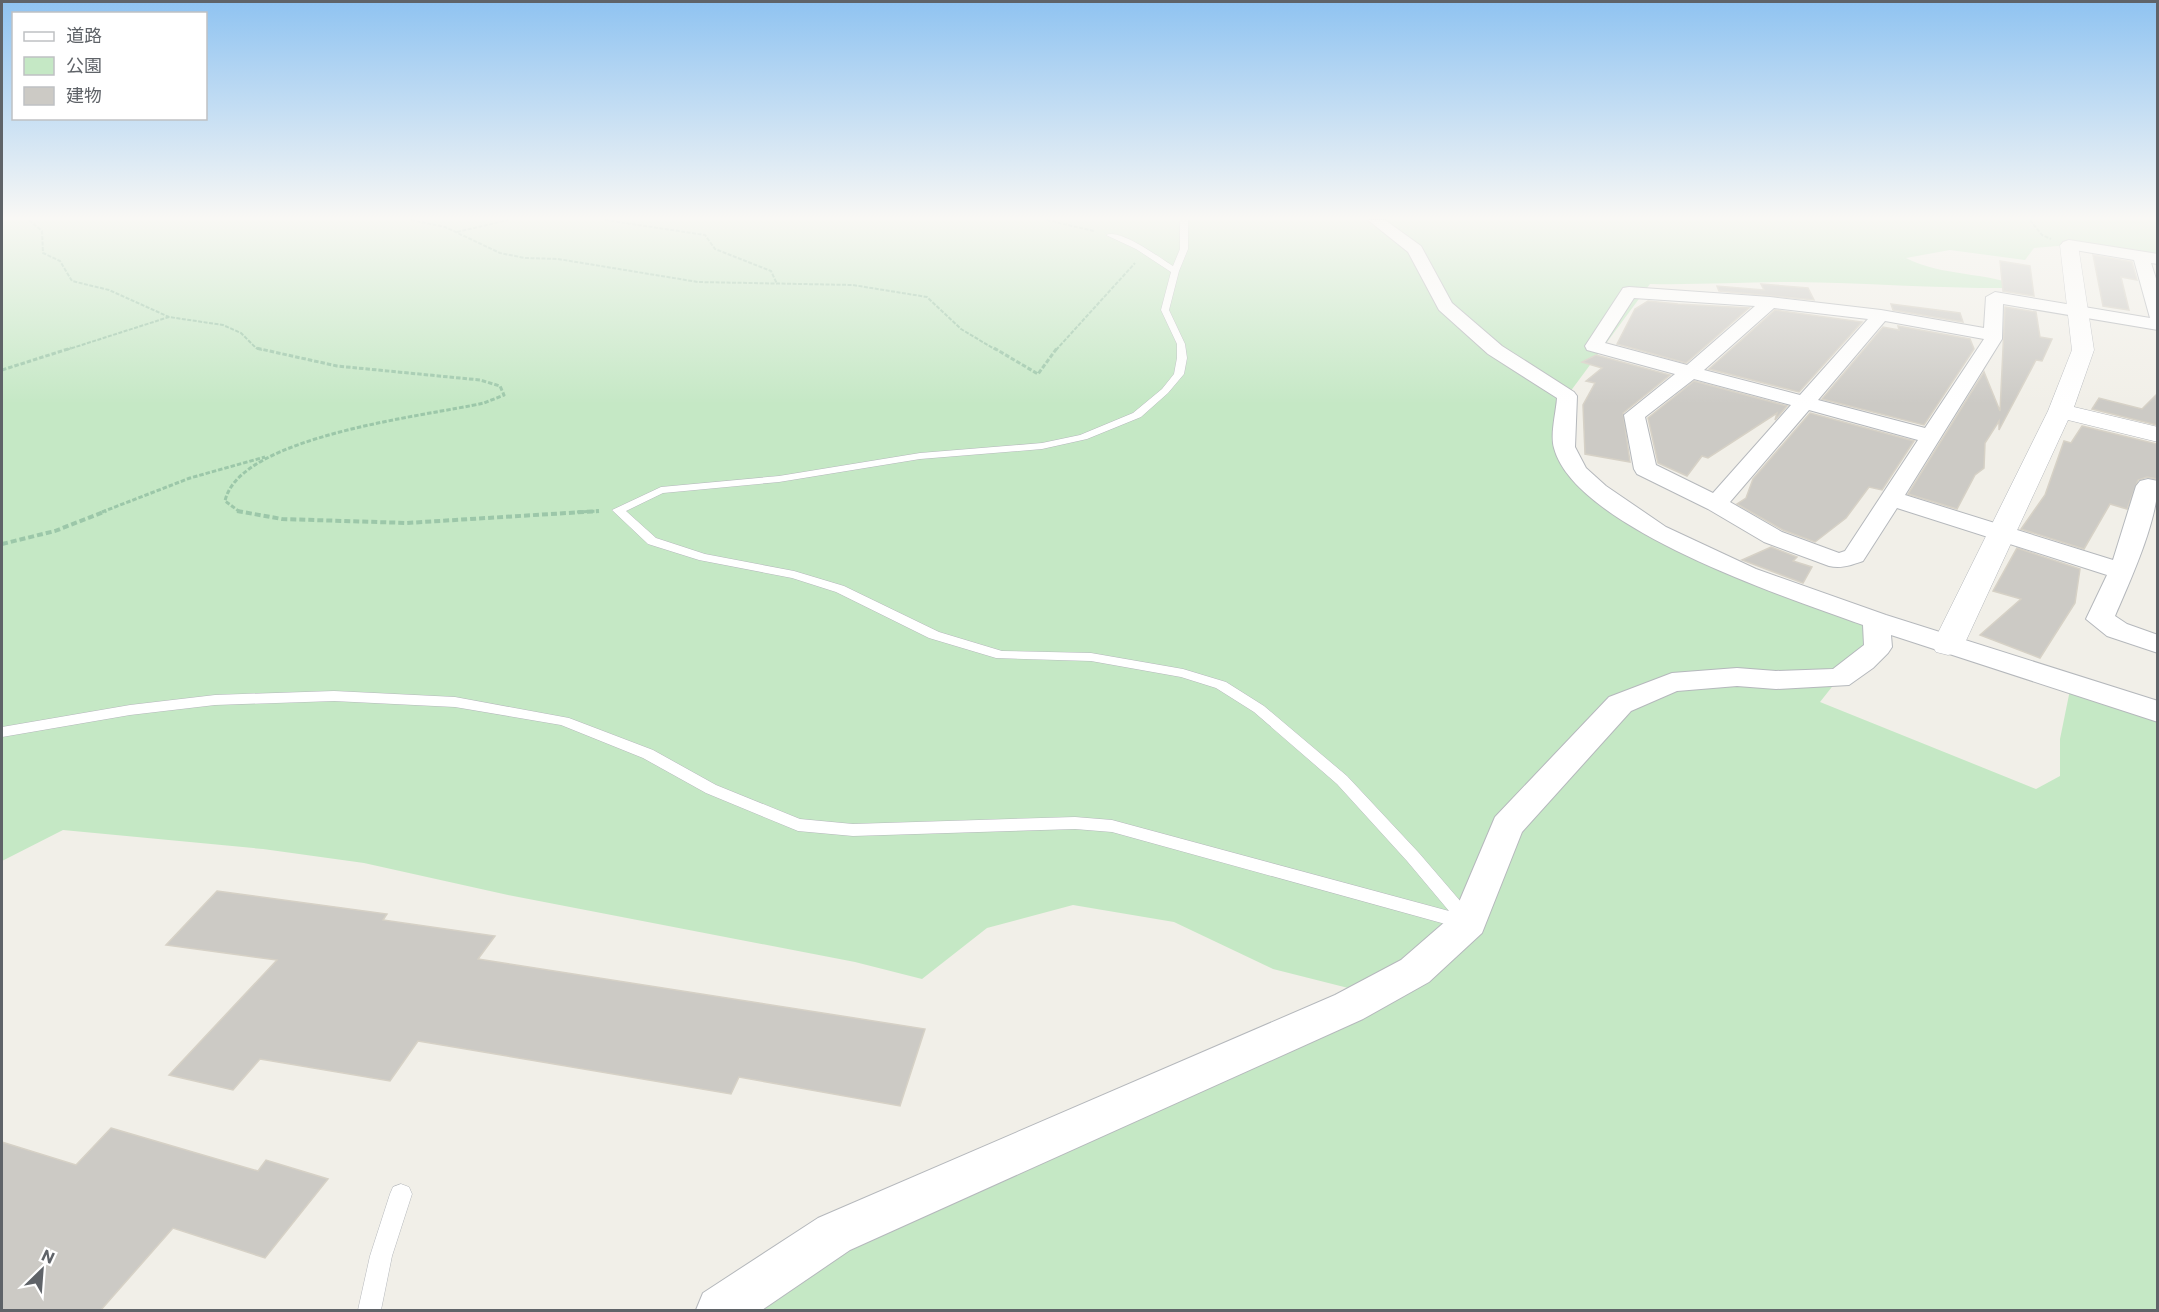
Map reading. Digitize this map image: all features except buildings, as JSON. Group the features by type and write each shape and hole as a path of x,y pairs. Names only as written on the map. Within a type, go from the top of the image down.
{"street":[{"path":"1432,281 1445,306 1495,350 1567,396 1564,447 1576,471 1598,491 1657,532 1747,575 1876,621 2157,712"},
{"path":"1948,645 2060,411 2083,350 2073,281"},
{"path":"2152,281 2157,317"},
{"path":"1929,436 1594,346 1629,292 1770,302 1881,315 1992,335"},
{"path":"1770,302 1690,372 1634,414 1645,469 1716,504 1773,537 1838,561 1854,556 1893,499 1929,436 1993,339 1995,297 2157,325"},
{"path":"1716,504 1802,402 1881,315"},
{"path":"2060,411 2157,435"},
{"path":"2157,489 2148,486 2122,571 2100,619 2117,630 2157,645"},
{"path":"1893,499 2122,571"},
{"path":"720,1311 834,1234 1349,1007 1415,971 1469,923 1507,826 1620,704 1672,682 1737,677 1776,680 1839,678 1863,662 1878,647 1876,621"}],"lane":[{"path":"1172,281 1165,310 1181,344 1182,358 1179,374 1166,391 1137,415 1083,437 1042,446 920,456 779,479 661,490 618,510 652,541 703,557 794,574 840,589 934,635 1001,655 1091,657 1183,673 1221,685 1259,709 1342,780 1413,857 1469,923"},
{"path":"2,732 130,710 215,700 334,696 455,702 564,721 648,754 711,789 798,825 853,830 1075,823 1112,826 1469,923"},
{"path":"369,1311 381,1257 401,1194"}],"path":[{"path":"2,544 55,531 190,478 330,436 484,403 504,395 500,386 480,380 337,366 284,356 256,348 241,333 223,325 169,316 109,290 72,281"},
{"path":"694,281 853,285 927,297 961,329 1038,374 1058,345 1086,312 1117,281"},
{"path":"2,370 169,316"},
{"path":"271,455 244,470 226,493 225,501 238,512 282,519 407,523 618,510"}],"green space":[{"path":"2,281 2002,281 2023,288 1793,282 1650,284 1567,396 1576,471 1657,532 1876,621 1878,647 1839,678 1820,702 2036,789 2060,776 2060,739 2071,685 2157,712 2157,1310 720,1310 834,1234 1372,994 1273,969 1174,922 1073,905 987,928 922,979 855,962 508,895 364,863 263,849 63,830 2,861"}]}
